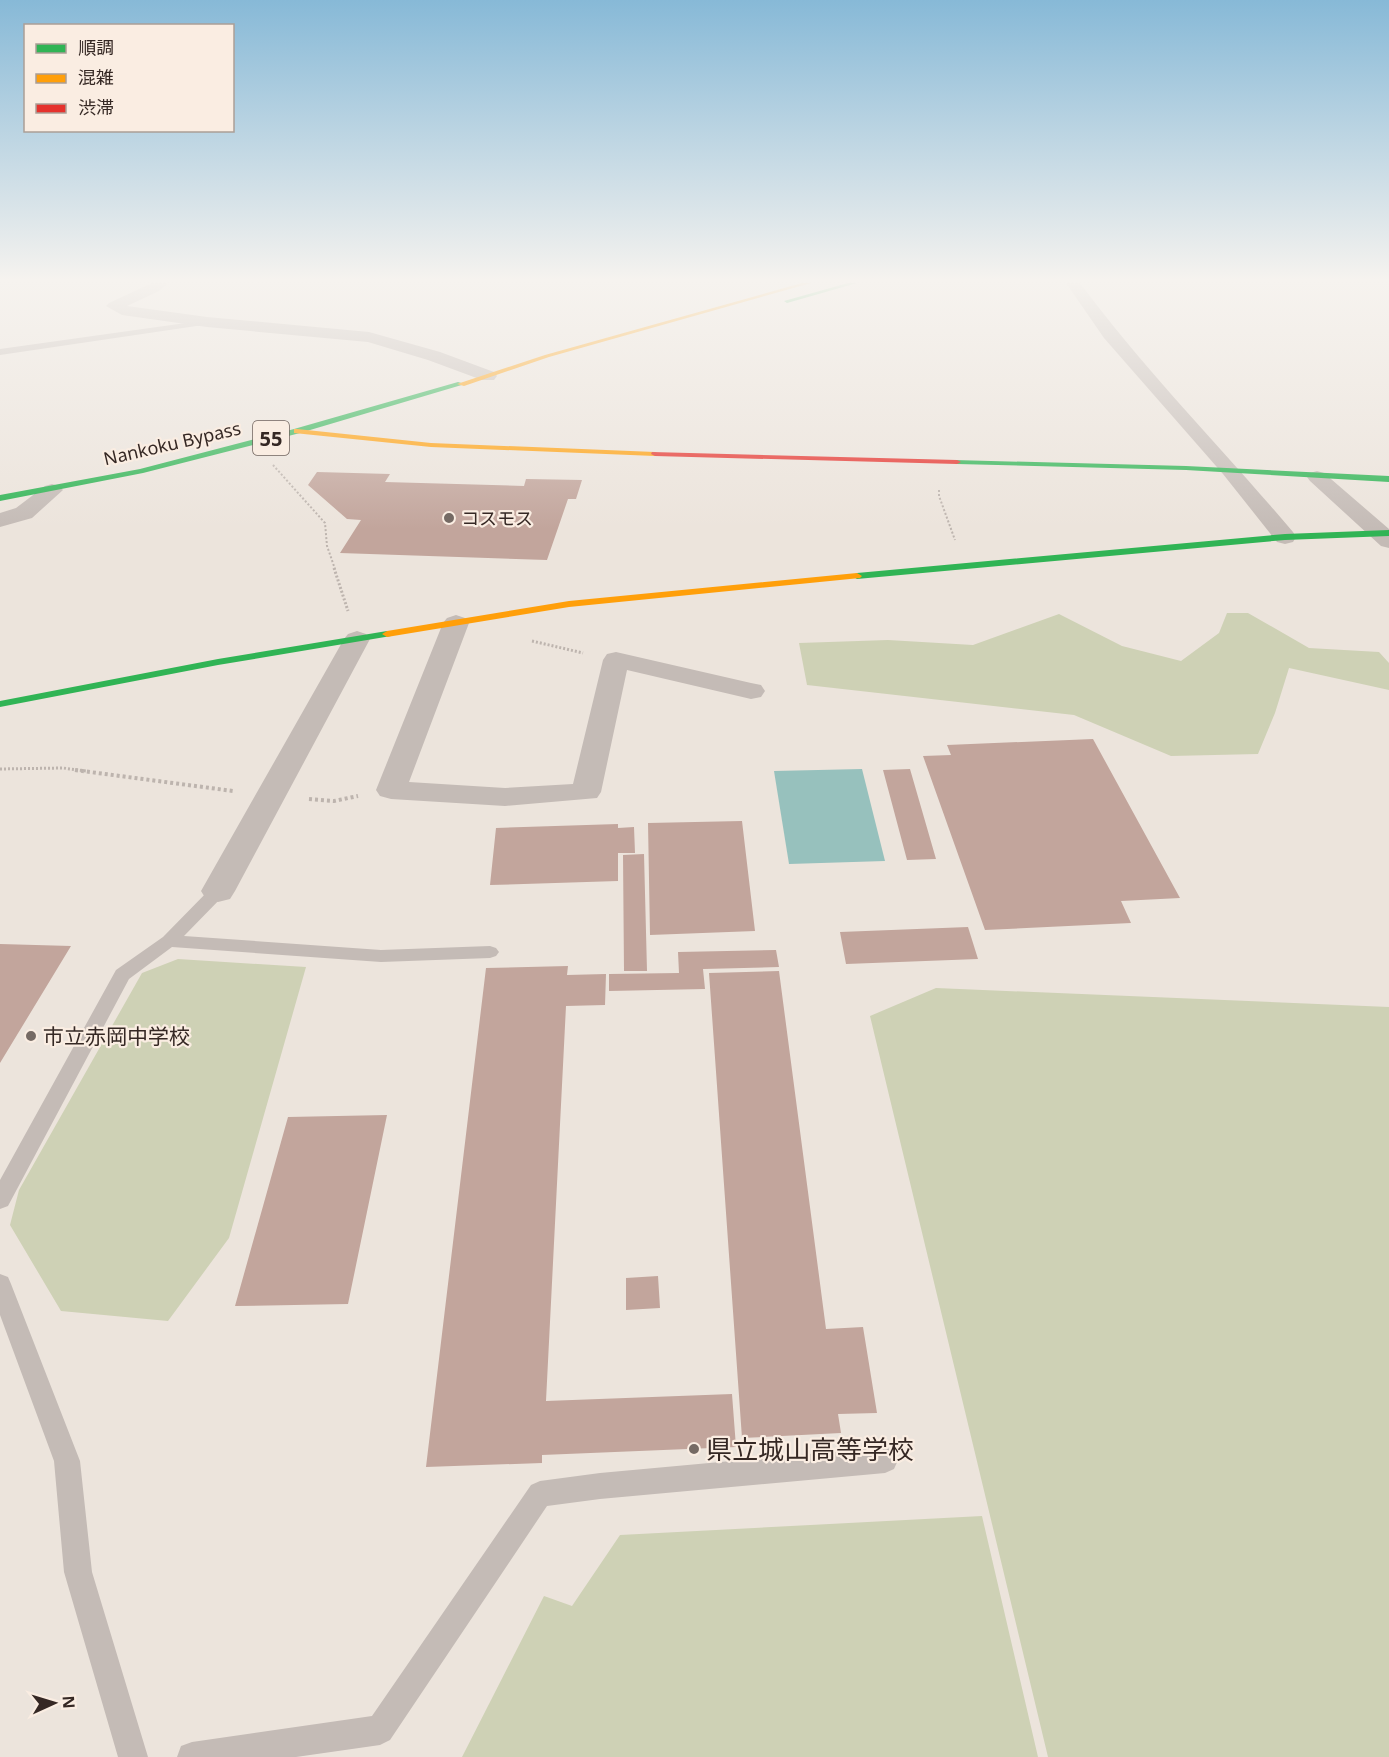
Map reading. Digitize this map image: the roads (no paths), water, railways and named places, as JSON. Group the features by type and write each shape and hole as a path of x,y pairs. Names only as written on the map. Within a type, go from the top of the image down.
{"main road":[{"name":"Nankoku Bypass","path":"0,498 52,489 252,443 520,365"},
{"name":"Nankoku Bypass","path":"488,376 542,365"},
{"path":"297,431 366,441 532,451 1230,470 1317,477 1389,479"},
{"path":"0,704 218,662 569,604 1285,537 1386,536"}],"street":[{"path":"458,365 488,376"},
{"path":"1137,365 1230,470 1285,537"},
{"path":"1317,477 1386,536"},
{"path":"0,520 24,513 52,489"},
{"path":"456,623 392,790 505,797 586,792 616,660 751,691"},
{"path":"218,891 357,639"}],"lane":[{"path":"0,1200 122,975 169,941 218,891"},
{"path":"169,941 381,956 490,952"},
{"path":"0,1284 67,1461 78,1572 133,1757"},
{"path":"192,1757 380,1730 540,1494 612,1485 885,1460"}],"water":[{"path":"862,769 885,861 789,864 774,771"}],"place":[{"name":"コスモス","path":"449,518"},
{"name":"市立赤岡中学校","path":"31,1036"},
{"name":"県立城山高等学校","path":"694,1449"}]}
